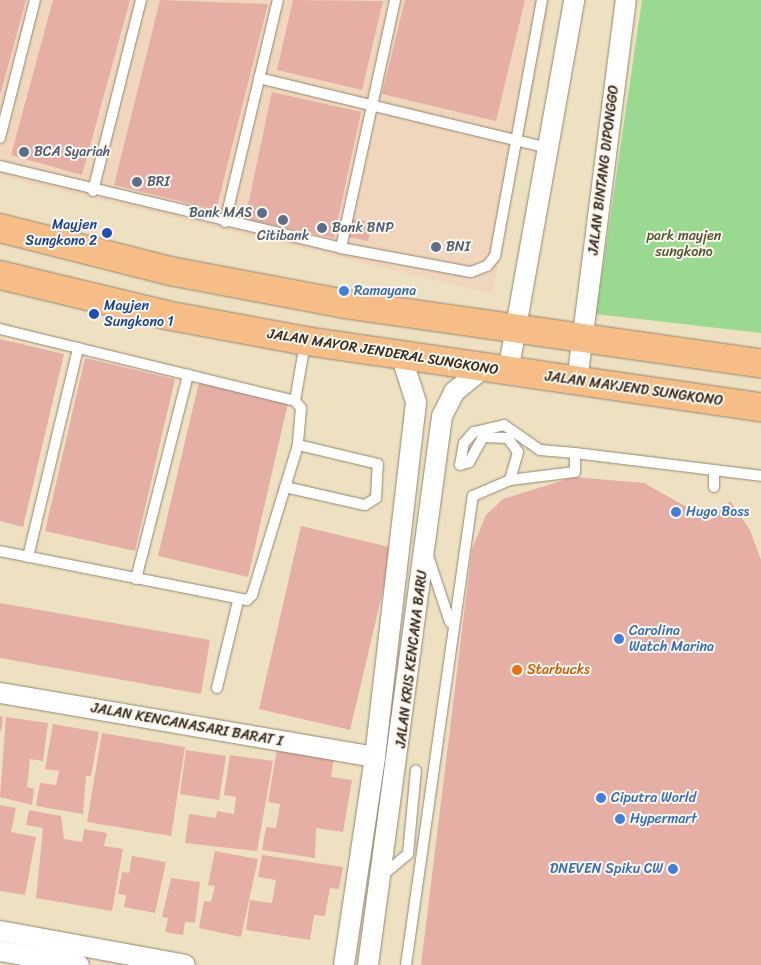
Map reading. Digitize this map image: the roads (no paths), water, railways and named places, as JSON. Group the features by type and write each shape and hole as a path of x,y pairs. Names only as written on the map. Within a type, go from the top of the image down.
{"main road":[{"path":"0,228 170,271 513,331 761,364"},
{"name":"JALAN MAYOR JENDERAL SUNGKONO","path":"0,275 166,315 401,356 496,370"},
{"name":"JALAN MAYJEND SUNGKONO","path":"496,370 761,407"}],"street":[{"path":"513,331 545,147 574,0"},
{"name":"JALAN BINTANG DIPONGGO","path":"582,340 626,0"},
{"name":"JALAN MAYOR JENDERAL SUNGKONO","path":"496,370 513,331"},
{"path":"577,381 582,340"},
{"name":"JALAN KRIS KENCANA BARU","path":"344,965 375,756 416,402 401,356"},
{"name":"JALAN KRIS KENCANA BARU","path":"368,965 384,874 444,410 454,392 496,370"},
{"name":"JALAN KENCANASARI BARAT I","path":"0,693 375,756"},
{"path":"0,931 13,946 79,965"},
{"path":"13,946 185,965"}],"lane":[{"path":"0,138 35,0"},
{"path":"93,191 141,0"},
{"path":"225,222 278,0"},
{"path":"341,248 370,105 395,0"},
{"path":"0,166 93,191 225,222 341,248 471,272 487,266 495,256 513,140 542,0"},
{"path":"259,78 545,147"},
{"path":"0,329 295,401 301,408 298,445 252,595 238,601 0,551"},
{"path":"295,401 306,340"},
{"path":"28,557 78,348"},
{"path":"136,579 188,375"},
{"path":"510,480 518,452 508,438 483,437 469,462 460,464 464,443 474,432 504,425 540,450 761,476"},
{"path":"285,487 366,505 376,498 378,464 298,445"},
{"path":"406,965 451,626 470,501 488,486 510,480 574,472 575,453"},
{"path":"714,470 714,487"},
{"path":"426,551 451,626"},
{"path":"217,688 238,601"},
{"path":"384,874 408,854 416,770"}],"place":[{"name":"BCA Syariah","path":"24,152"},
{"name":"BRI","path":"137,182"},
{"name":"Bank MAS","path":"262,213"},
{"name":"Citibank","path":"283,220"},
{"name":"Bank BNP","path":"322,228"},
{"name":"Mayjen Sungkono 2","path":"107,233"},
{"name":"BNI","path":"436,247"},
{"name":"Ramayana","path":"344,291"},
{"name":"Mayjen Sungkono 1","path":"94,314"},
{"name":"Hugo Boss","path":"676,512"},
{"name":"Carolina Watch Marina","path":"619,639"},
{"name":"Starbucks","path":"517,670"},
{"name":"Ciputra World","path":"601,798"},
{"name":"Hypermart","path":"620,819"},
{"name":"DNEVEN Spiku CW","path":"673,869"}],"park label":[{"name":"park mayjen sungkono","path":"684,244"}]}
